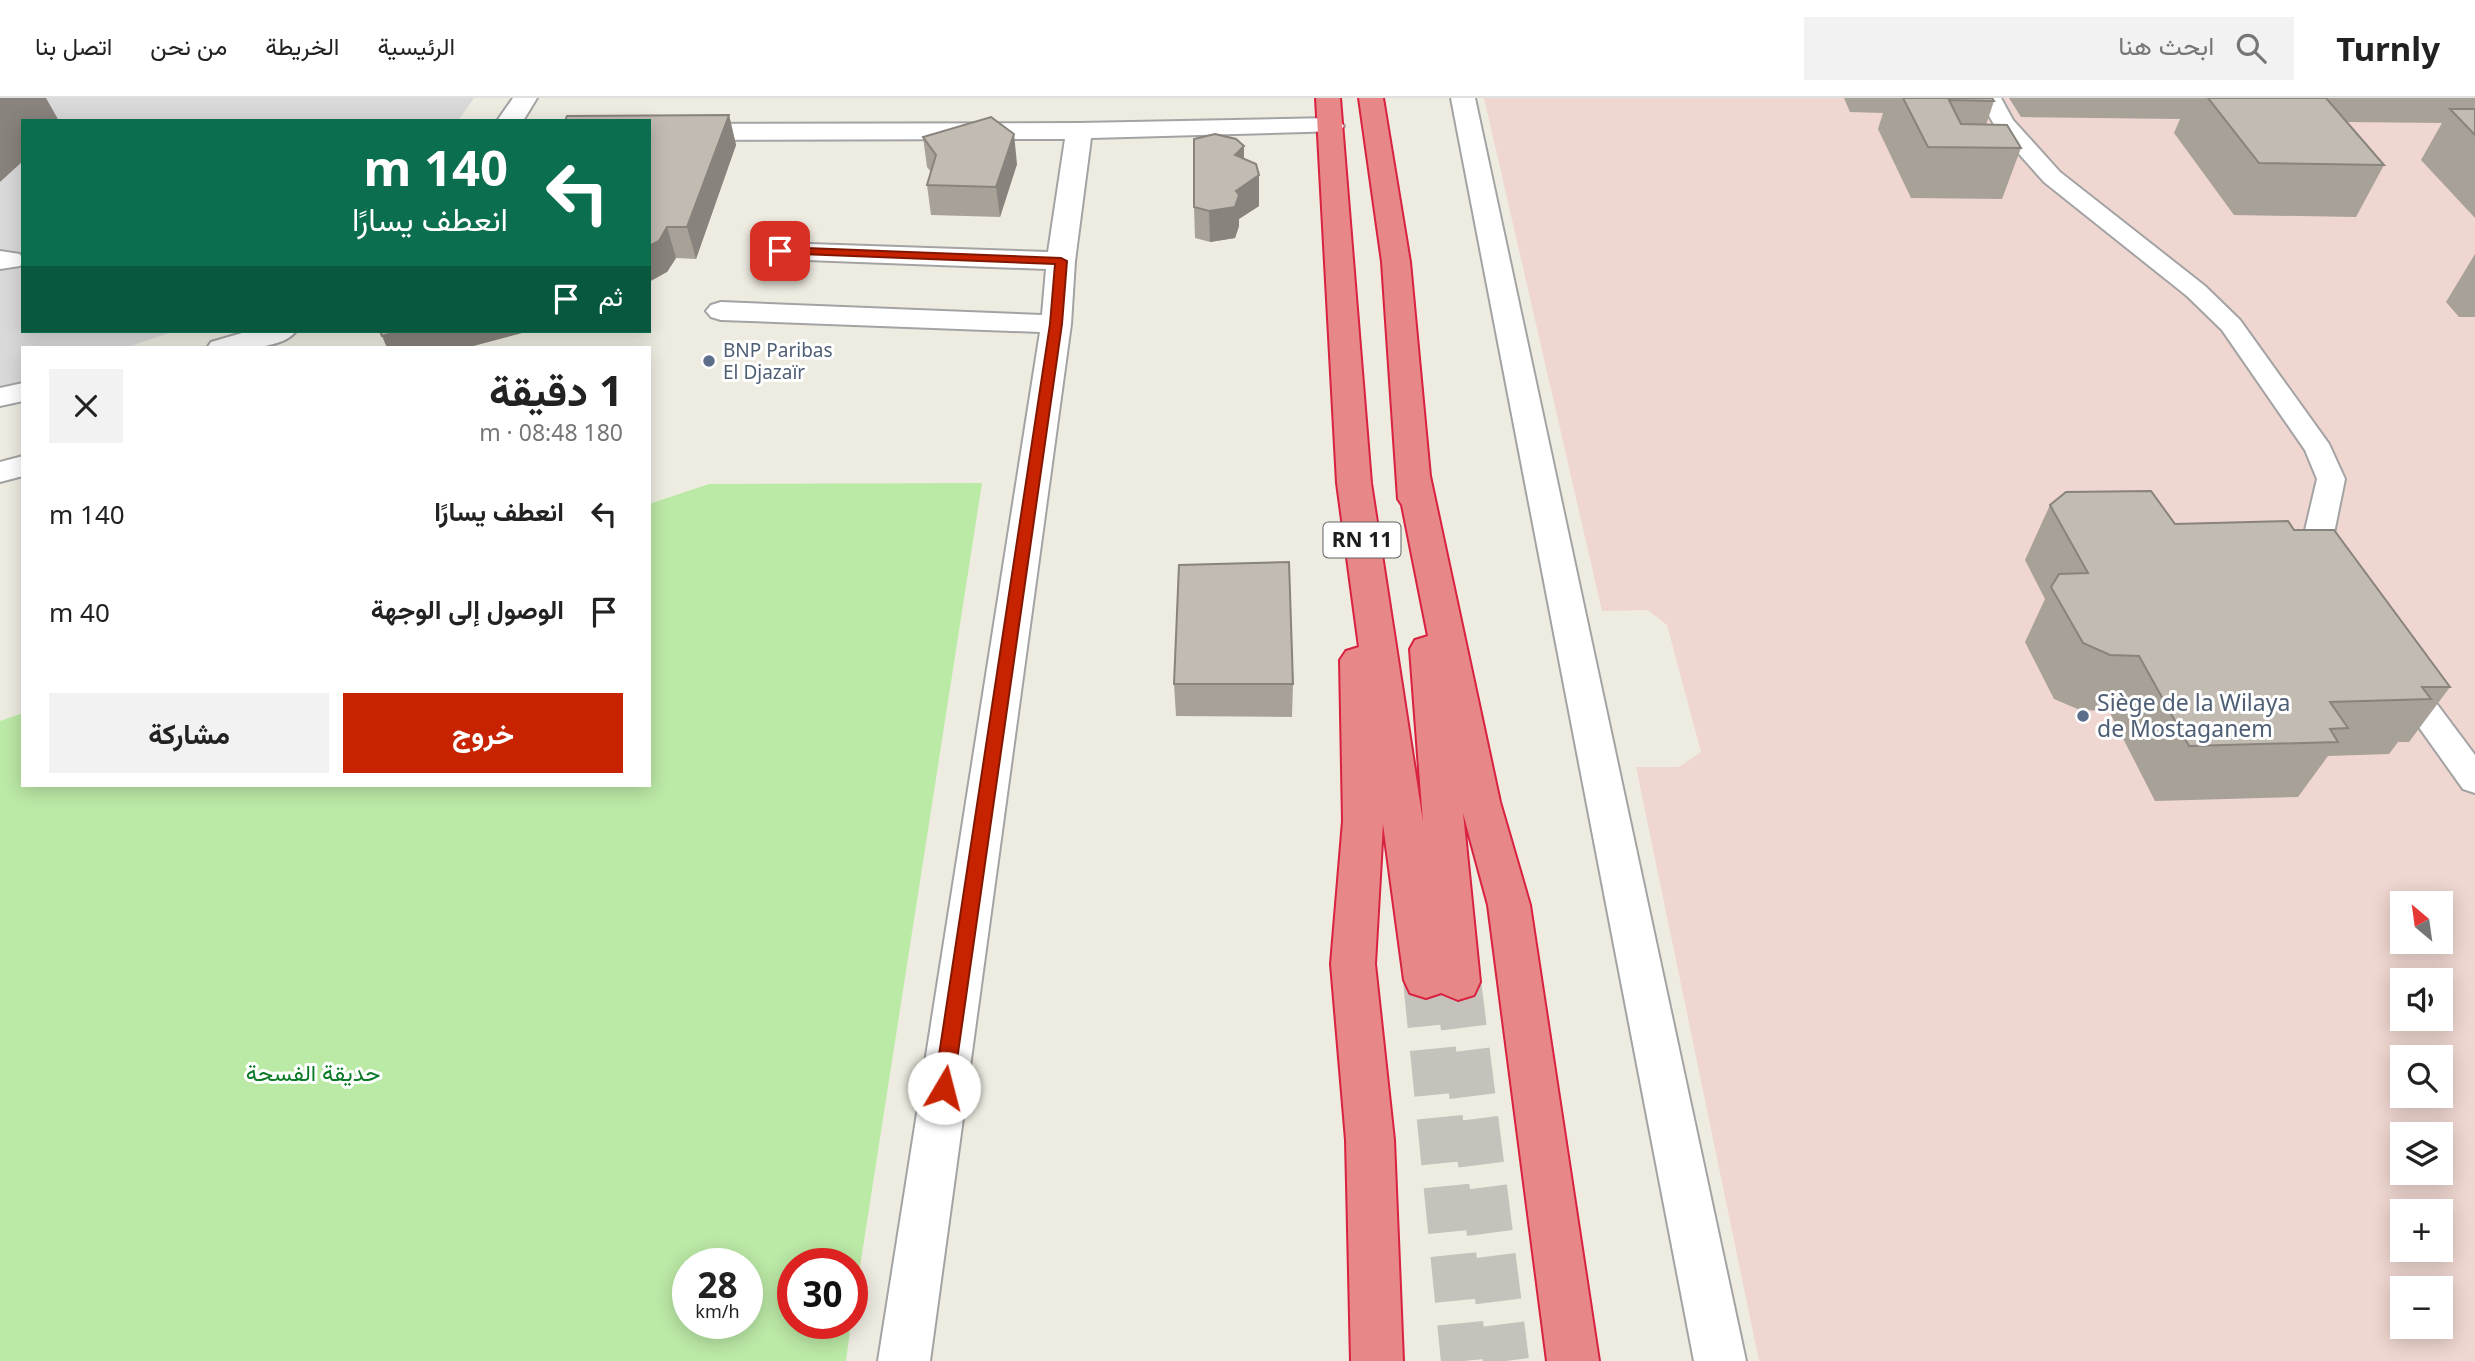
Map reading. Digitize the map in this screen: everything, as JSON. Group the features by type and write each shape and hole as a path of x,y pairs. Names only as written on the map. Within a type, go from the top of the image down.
{"highway":[{"name":"RN 11","path":"1330,112 1354,483 1442,981 1413,475 1396,262 1371,98"},
{"path":"1413,475 1480,802 1508,905 1573,1361"},
{"path":"1354,483 1363,821 1353,964 1370,1140 1377,1361"}],"street":[{"path":"511,119 525,98"},
{"path":"1463,98 1720,1361"},
{"path":"651,132 1079,131 1330,112"},
{"path":"904,1361 1056,324 1061,261 1079,131"},
{"path":"780,251 1061,261"},
{"path":"721,311 1056,324"},
{"path":"229,346 274,333"},
{"path":"0,397 21,392"},
{"path":"0,472 21,467"}],"lane":[{"path":"1990,98 2004,123 2052,177 2196,291 2231,325 2319,450 2331,479 2317,543 2326,578 2343,601"},
{"path":"2384,657 2475,780"}],"shaded area":[{"path":"0,98 474,98 459,119 21,119 21,333 169,333 131,346 21,346 21,385 0,392"},
{"name":"Siège de la Wilaya de Mostaganem","path":"1484,98 2475,98 2475,1361 1759,1361 1636,767 1679,767 1701,752 1667,625 1648,610 1602,611"}],"green space":[{"name":"حديقة الفسحة","path":"982,483 863,1248 777,1248 777,1339 849,1339 846,1361 0,1361 0,721 21,714 21,787 651,787 651,503 709,484"}],"building":[{"path":"1903,98 1992,98 1994,101 1949,100 1961,124 2007,125 2021,148 1928,147"},
{"path":"2208,98 2326,98 2384,165 2259,163"},
{"path":"2450,109 2475,109 2475,135"},
{"path":"729,115 687,227 667,227 659,241 651,245 651,119 566,119 567,116"},
{"path":"991,117 1014,134 996,187 927,185 936,155 923,137"},
{"path":"1215,134 1236,139 1244,146 1235,155 1256,164 1259,175 1236,191 1239,195 1235,207 1209,211 1194,207 1194,139"},
{"path":"2151,491 2175,524 2288,521 2294,530 2334,530 2450,687 2422,687 2431,699 2330,702 2348,728 2330,729 2338,742 2189,746 2139,656 2110,655 2083,643 2051,587 2059,574 2088,573 2050,505 2066,492"},
{"path":"1289,562 1293,684 1174,684 1179,565"}],"tunnel":[{"path":"1426,980 1464,1361"},
{"path":"1458,982 1506,1361"}],"place":[{"name":"BNP Paribas El Djazaïr","path":"709,361"},
{"name":"Siège de la Wilaya de Mostaganem","path":"2083,716"}],"route":[{"path":"780,251 1061,261 1056,324 944,1088"}]}
